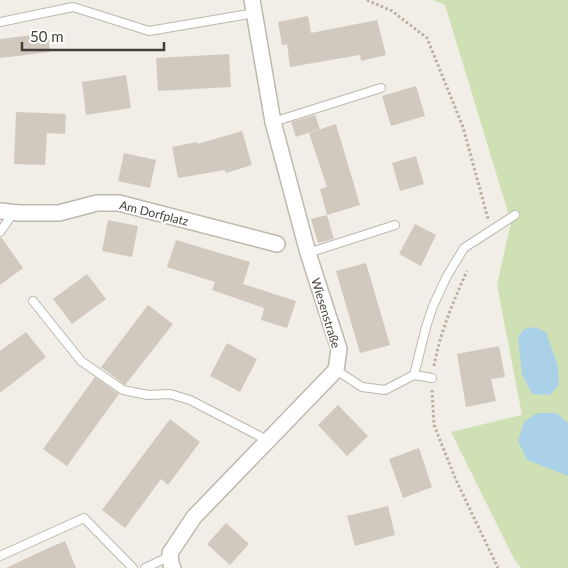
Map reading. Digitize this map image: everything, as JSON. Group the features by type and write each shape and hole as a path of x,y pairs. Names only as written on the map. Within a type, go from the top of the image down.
{"street":[{"name":"Wiesenstraße","path":"254,7 273,122 308,253 339,349 336,370"},
{"name":"Am Dorfplatz","path":"7,212 59,213 97,203 120,203 278,244"},
{"path":"172,562 170,553 194,517 336,370"}],"lane":[{"path":"0,22 73,7 149,31 254,7"},
{"path":"273,122 381,88"},
{"path":"0,232 7,212"},
{"path":"414,375 433,306 447,276 464,248 515,215"},
{"path":"308,253 395,225"},
{"path":"33,302 80,361 123,390 148,395 170,394 190,400 269,441"},
{"path":"336,370 362,387 384,390 414,375 432,378"},
{"path":"0,556 84,518 134,568"},
{"path":"145,568 172,562"}],"path":[{"path":"367,0 392,11 427,38 463,126 488,218 484,235"},
{"path":"469,268 450,310 437,348 432,378 434,425 456,480 498,568"}],"green space":[{"path":"433,0 568,0 568,568 521,568 514,559 451,432 522,415 497,285 511,222 445,5"}],"water":[{"path":"535,327 546,332 558,366 559,385 550,395 532,394 522,374 518,337 524,329"},
{"path":"537,413 557,413 568,423 568,476 527,460 518,441 524,422"}],"building":[{"path":"308,16 311,33 377,20 386,55 361,61 360,55 290,67 287,44 282,45 278,22"},
{"path":"48,33 50,52 0,58 0,39"},
{"path":"229,54 231,87 158,91 156,58"},
{"path":"126,75 131,108 86,115 82,82"},
{"path":"416,86 425,116 391,126 382,96"},
{"path":"16,112 66,114 65,134 47,133 45,165 14,164"},
{"path":"315,115 320,129 296,137 291,122"},
{"path":"336,124 360,205 327,215 320,189 327,187 309,133"},
{"path":"242,131 252,165 226,173 225,170 178,178 172,147 197,142 197,144"},
{"path":"124,153 156,160 150,188 118,181"},
{"path":"416,156 424,184 400,191 392,163"},
{"path":"327,215 334,239 318,243 311,219"},
{"path":"108,220 138,226 132,257 102,251"},
{"path":"415,224 436,235 421,266 399,254"},
{"path":"0,238 23,268 0,285"},
{"path":"176,240 250,262 243,284 296,301 287,328 261,320 264,308 212,290 215,282 167,267"},
{"path":"366,263 390,345 360,353 336,271"},
{"path":"87,274 106,299 72,324 53,299"},
{"path":"148,305 173,324 125,385 101,367"},
{"path":"26,332 46,357 0,393 0,351"},
{"path":"227,343 257,359 240,392 210,376"},
{"path":"499,346 505,377 491,379 496,401 466,407 457,354"},
{"path":"95,377 119,394 67,466 43,449"},
{"path":"338,405 368,436 347,456 318,425"},
{"path":"170,419 200,442 168,485 161,479 125,528 102,510"},
{"path":"419,448 432,487 403,498 389,459"},
{"path":"388,506 395,535 355,546 347,516"},
{"path":"226,523 249,544 230,565 207,544"},
{"path":"65,541 76,568 6,568 44,550"}]}
